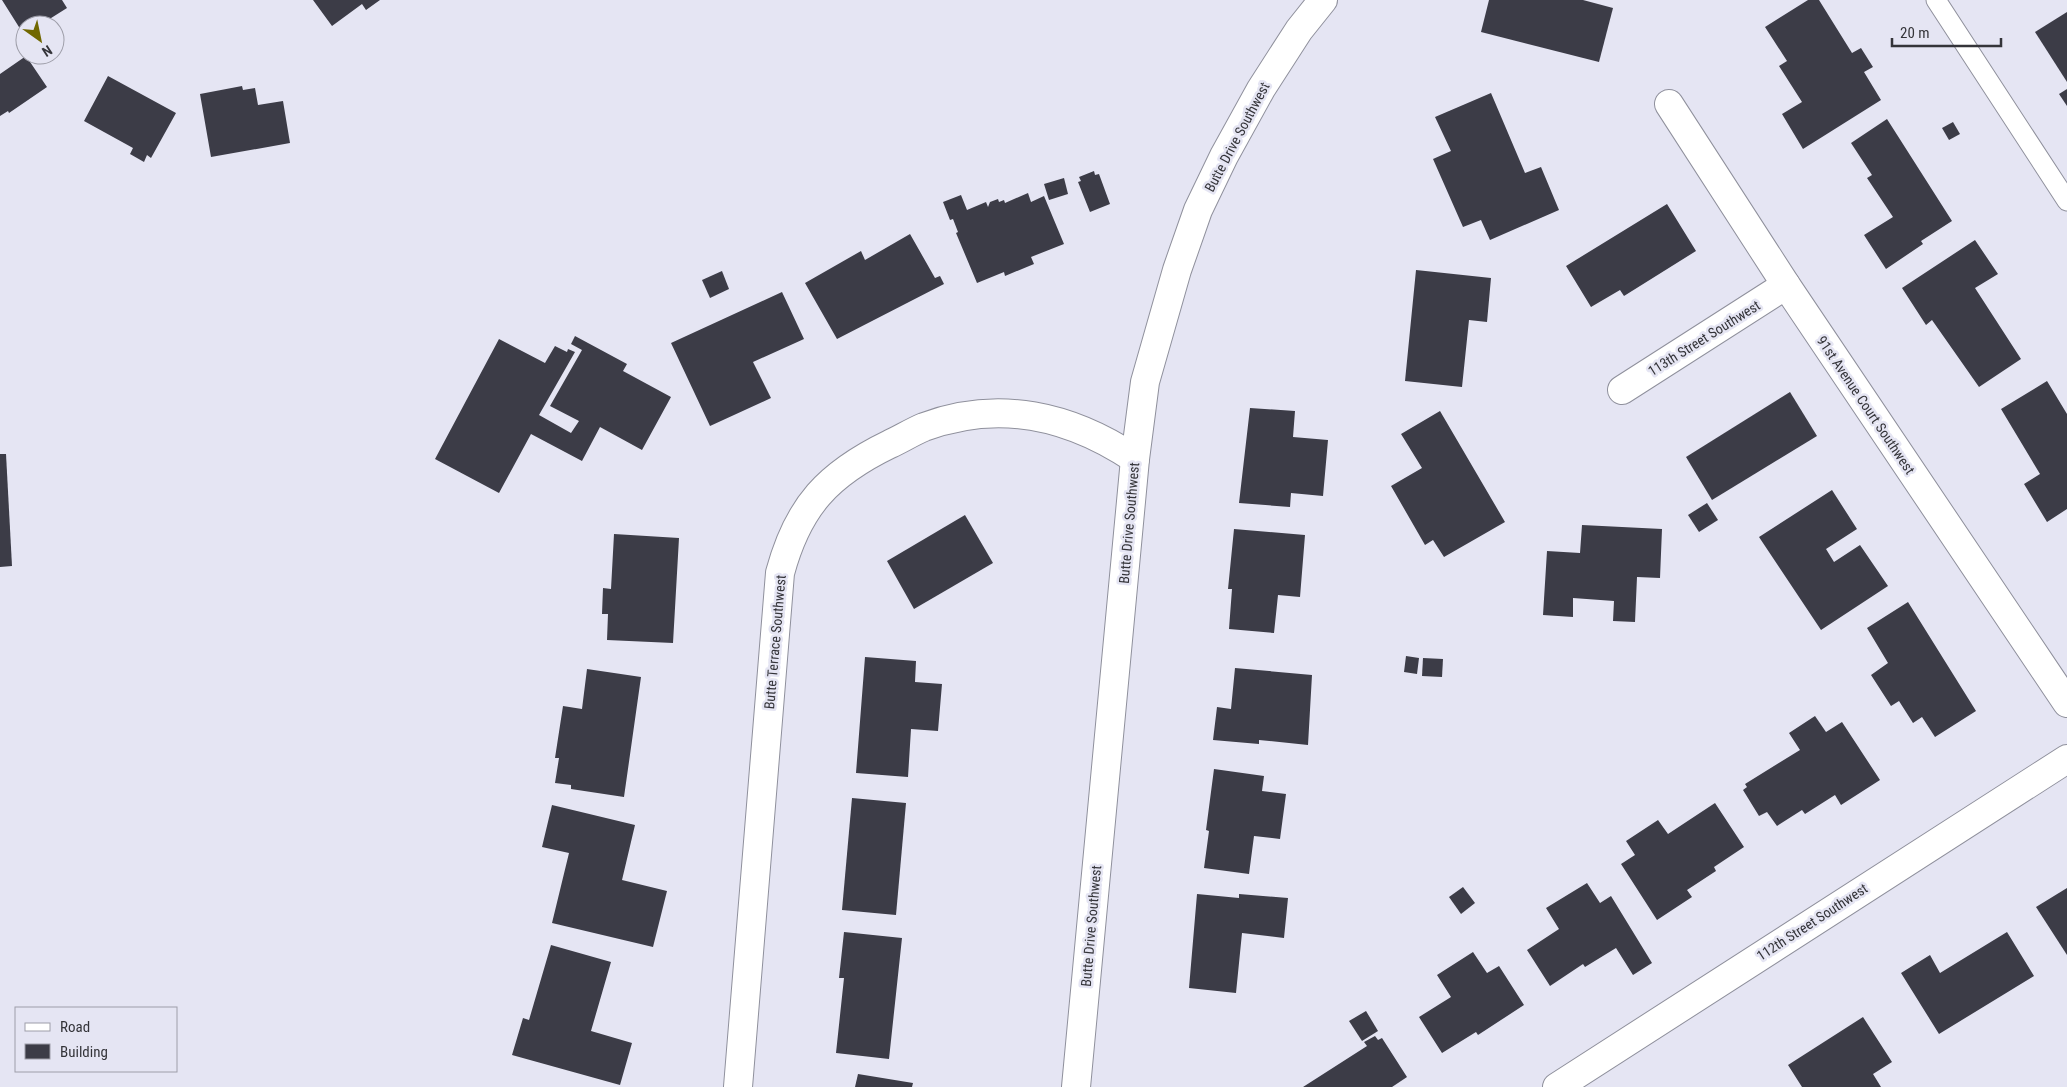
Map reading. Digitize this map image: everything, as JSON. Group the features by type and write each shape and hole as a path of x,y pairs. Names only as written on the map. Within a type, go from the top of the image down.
{"street":[{"name":"Butte Drive Southwest","path":"1076,1087 1135,459 1145,382 1177,270 1198,210 1224,156 1261,89 1299,30 1323,0"},
{"name":"91st Avenue Court Southwest","path":"1669,104 1786,285 2067,703"},
{"name":"113th Street Southwest","path":"1622,390 1786,285"},
{"name":"Butte Terrace Southwest","path":"738,1087 780,574 787,546 806,508 835,477 858,460 924,427 970,415 1006,413 1042,417 1077,426 1108,440 1135,459"},
{"name":"112th Street Southwest","path":"1557,1087 2067,759"}],"lane":[{"path":"1936,0 2067,201"}],"building":[{"path":"2,0 62,0 67,8 56,15 15,15 15,21"},
{"path":"313,0 380,0 366,10 362,4 332,26"},
{"path":"1489,0 1583,0 1613,8 1599,62 1481,32"},
{"path":"1808,0 1819,0 1852,53 1861,48 1873,67 1864,72 1881,100 1803,149 1782,114 1802,102 1779,66 1787,61 1765,27"},
{"path":"2067,12 2067,82 2035,32"},
{"path":"15,64 32,65 47,87 9,113 8,111 0,116 0,74"},
{"path":"108,76 176,113 151,158 147,155 144,162 130,154 133,148 84,121"},
{"path":"242,86 243,90 255,88 258,105 283,101 290,143 211,157 200,94"},
{"path":"2067,89 2067,106 2059,94"},
{"path":"1491,93 1525,173 1541,167 1559,210 1490,240 1481,220 1463,227 1433,159 1451,151 1435,117"},
{"path":"1887,119 1952,221 1921,241 1923,244 1886,269 1864,235 1893,217 1867,178 1872,175 1851,143"},
{"path":"1953,122 1960,134 1949,140 1942,128"},
{"path":"1094,171 1095,175 1099,174 1110,204 1090,212 1078,182 1081,181 1079,177"},
{"path":"1064,178 1068,194 1049,200 1044,184"},
{"path":"1028,193 1031,202 1044,196 1064,244 1031,257 1034,264 1005,276 1004,272 977,283 956,233 958,232 953,219 950,220 943,202 961,195 967,210 986,202 988,207 990,202 998,199 999,202 1004,200 1005,203"},
{"path":"1667,204 1696,251 1624,296 1620,290 1591,307 1566,266"},
{"path":"910,234 935,278 940,276 944,284 837,339 805,283 861,251 865,260"},
{"path":"1975,240 1998,274 1975,288 2021,359 1979,387 1932,320 1926,325 1902,288"},
{"path":"1416,270 1491,278 1487,322 1469,320 1462,387 1405,381"},
{"path":"722,271 729,289 710,298 702,280"},
{"path":"782,292 804,339 753,362 771,398 710,426 671,343"},
{"path":"575,336 627,364 623,371 671,397 642,450 600,427 582,461 531,434 499,493 435,459 499,339 545,363 555,346 567,352 568,349 575,352 539,415 571,433 579,421 550,406 582,350 571,344"},
{"path":"2047,381 2067,414 2067,509 2047,522 2024,484 2040,474 2001,409"},
{"path":"1790,392 1817,436 1712,500 1686,457"},
{"path":"1250,408 1295,411 1293,437 1328,440 1323,496 1291,493 1290,507 1239,503"},
{"path":"1440,411 1505,522 1444,557 1433,540 1425,545 1391,486 1422,468 1401,434"},
{"path":"0,454 6,454 12,566 0,567"},
{"path":"1832,490 1857,529 1826,549 1834,562 1860,545 1888,586 1821,630 1759,537"},
{"path":"1707,503 1718,520 1699,532 1688,515"},
{"path":"965,515 993,563 914,609 887,561"},
{"path":"1582,525 1662,529 1660,578 1637,577 1635,622 1613,621 1614,601 1573,598 1573,617 1543,615 1547,551 1580,553"},
{"path":"1234,529 1305,535 1300,597 1278,595 1274,633 1229,629 1232,589 1228,589"},
{"path":"614,534 679,538 673,643 607,640 608,614 602,614 603,588 611,589"},
{"path":"1908,602 1976,711 1935,737 1922,717 1913,723 1899,701 1891,706 1871,675 1888,663 1867,628"},
{"path":"1406,656 1419,658 1417,674 1404,672"},
{"path":"865,657 916,661 915,682 942,684 938,731 911,729 908,777 856,773"},
{"path":"1423,658 1443,659 1442,677 1422,676"},
{"path":"1235,668 1312,675 1308,745 1259,740 1259,744 1213,740 1217,707 1231,709"},
{"path":"587,669 641,677 624,797 571,789 571,785 555,783 559,758 555,758 563,706 582,709"},
{"path":"1815,716 1826,732 1842,722 1880,780 1841,805 1835,795 1805,814 1802,810 1777,826 1767,812 1759,816 1743,790 1747,787 1745,784 1800,750 1789,733"},
{"path":"1214,769 1264,776 1262,791 1286,794 1280,839 1254,836 1249,874 1204,868 1209,831 1206,830"},
{"path":"852,798 906,803 896,915 842,910"},
{"path":"1715,803 1744,847 1714,867 1716,871 1687,890 1692,897 1657,920 1621,864 1635,855 1626,841 1658,820 1668,834"},
{"path":"552,805 635,825 622,880 667,891 653,947 552,923 569,853 542,847"},
{"path":"1587,883 1600,903 1611,896 1652,963 1633,975 1616,948 1585,967 1583,964 1550,986 1527,950 1559,929 1546,908"},
{"path":"1463,887 1475,903 1461,914 1449,897"},
{"path":"2067,888 2067,955 2036,907"},
{"path":"1197,894 1239,898 1239,894 1288,898 1284,938 1242,933 1236,993 1189,988"},
{"path":"844,932 902,938 889,1059 836,1053 844,978 839,978"},
{"path":"2007,932 2034,976 1939,1034 1901,973 1930,955 1940,973"},
{"path":"551,945 611,962 591,1031 632,1043 620,1085 512,1055 523,1018 529,1020"},
{"path":"1473,952 1487,973 1499,966 1524,1005 1478,1035 1476,1032 1442,1053 1419,1017 1451,997 1437,975"},
{"path":"1366,1011 1378,1031 1362,1041 1349,1021"},
{"path":"1863,1017 1892,1062 1873,1074 1881,1087 1802,1087 1788,1065"},
{"path":"1375,1036 1378,1040 1382,1038 1407,1077 1392,1087 1303,1087 1367,1046 1364,1042"},
{"path":"858,1074 913,1083 912,1087 855,1087"}]}
